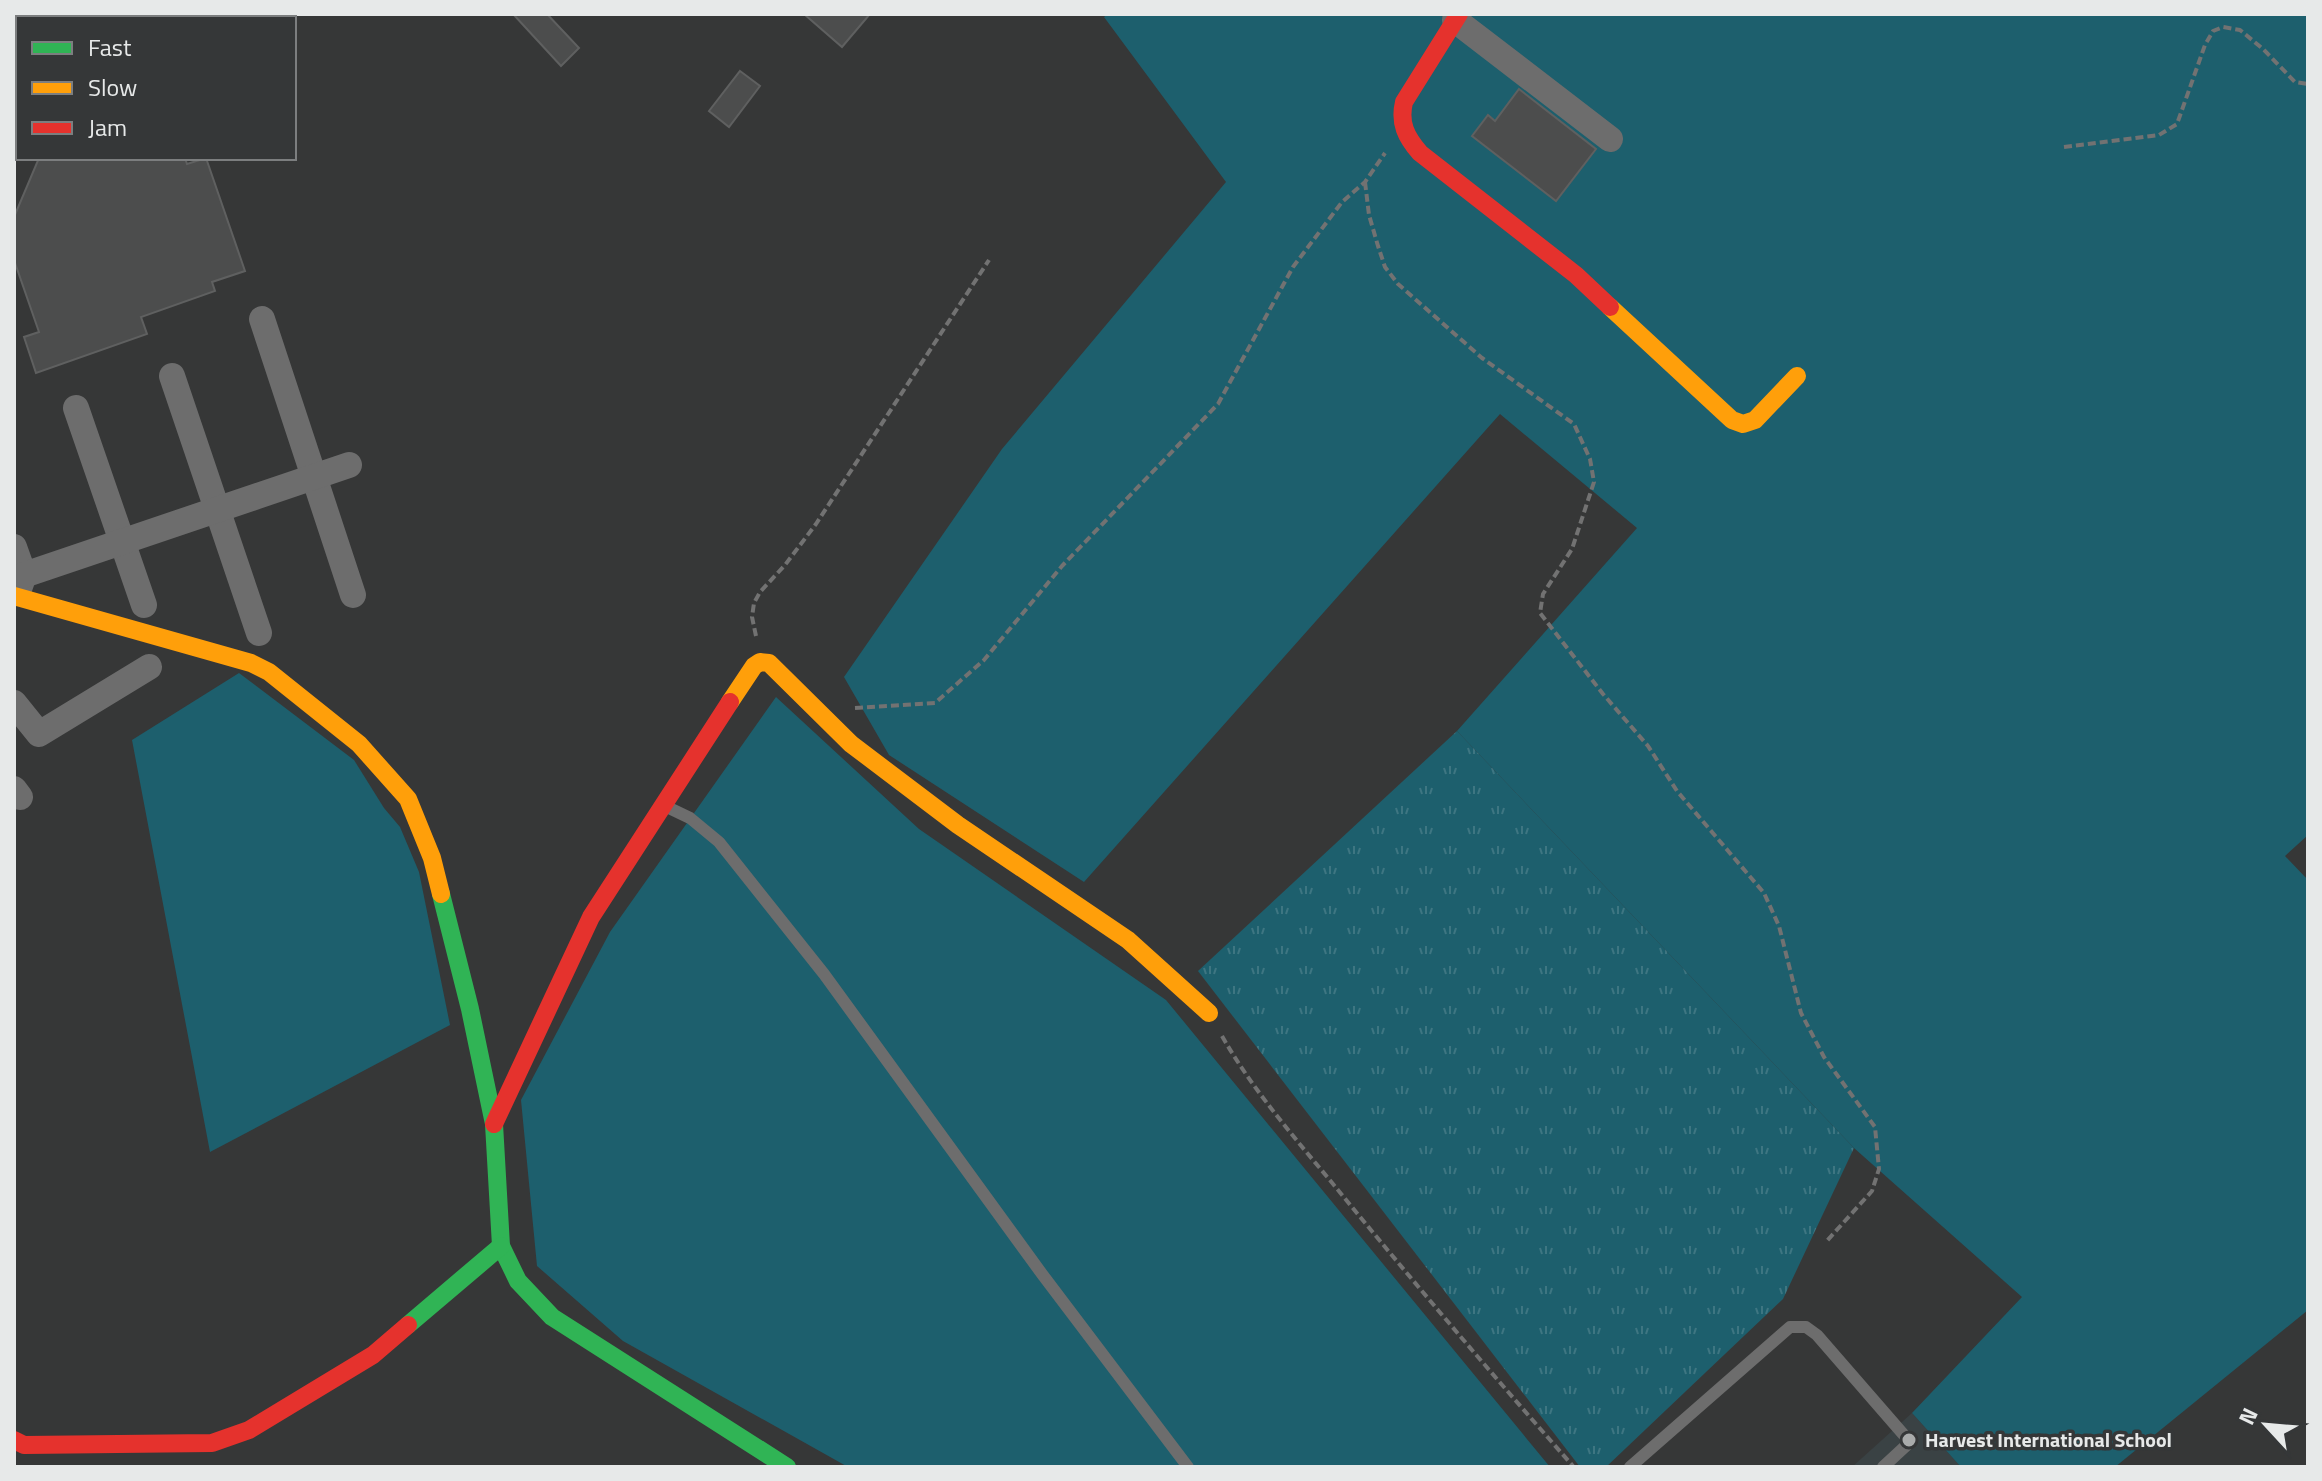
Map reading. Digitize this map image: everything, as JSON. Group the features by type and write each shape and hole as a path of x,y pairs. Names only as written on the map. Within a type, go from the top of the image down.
{"street":[{"path":"1610,139 1457,17 1404,102 1401,112 1406,138 1420,153 1576,275 1732,420 1743,424 1755,420 1797,376"},
{"path":"262,319 353,595"},
{"path":"172,376 259,633"},
{"path":"76,408 144,605"},
{"path":"18,589 122,542 349,465"},
{"path":"14,547 18,589"},
{"path":"18,589 251,663 269,672 359,744 408,799 432,858 470,1009 494,1124 501,1246 518,1281 552,1317 787,1467"},
{"path":"494,1124 591,917 754,666 760,662 769,663 851,744 958,825 1128,940 1209,1013"},
{"path":"14,703 39,734 149,667"},
{"path":"14,1440 24,1445 39,1445 212,1443 228,1439 249,1430 373,1355 501,1246"}],"lane":[{"path":"663,805 690,818 719,842 824,974 1032,1261 1188,1467"},
{"path":"1630,1467 1790,1327 1806,1327 1817,1335 1910,1442 1883,1467"}],"path":[{"path":"2064,147 2159,135 2177,124 2205,45 2213,31 2223,27 2240,30 2295,82 2308,84"},
{"path":"817,711 935,703 984,660 1062,566 1218,404 1293,267 1342,202 1365,182 1384,155 1401,112"},
{"path":"1365,182 1369,215 1378,246 1385,267 1398,284 1482,358 1574,424 1590,459 1594,482 1572,549 1543,594 1540,613 1648,746 1677,791 1764,893 1779,926 1801,1013 1824,1057 1875,1127 1879,1169 1872,1191 1825,1243"},
{"path":"760,662 752,617 760,592 816,524 989,260"},
{"path":"1209,1013 1242,1070 1286,1126 1459,1336 1573,1466"}],"shaded area":[{"name":"Harvest International School","path":"1912,1413 1961,1467 1852,1467"}],"green space":[{"path":"1108,14 2308,14 2308,835 2285,856 2308,880 2308,1310 2115,1467 1961,1467 1912,1413 2022,1297 1854,1148 1457,731 1637,528 1500,414 1084,882 889,755 844,677 1002,449 1226,182 1104,17"},
{"path":"239,673 354,760 384,808 400,827 419,872 450,1025 210,1152 132,740"},
{"path":"776,697 919,829 1166,1000 1550,1467 848,1467 623,1341 537,1266 521,1100 610,932"},
{"path":"1457,731 1854,1148 1783,1299 1606,1467 1580,1467 1198,971"}],"building":[{"path":"513,14 547,14 579,48 561,66"},
{"path":"804,14 870,14 842,47"},
{"path":"740,71 760,86 729,127 709,111"},
{"path":"1519,89 1596,149 1556,201 1472,136 1488,115 1495,121"},
{"path":"38,160 186,160 187,164 207,160 245,271 212,282 215,291 141,317 147,334 36,373 24,337 39,332 14,260 14,217"}],"traffic: fast":[{"path":"441,894 470,1009 494,1124 501,1246 518,1281 552,1317 787,1467"},
{"path":"408,1325 501,1246"}],"traffic: slow":[{"path":"93,16 97,14"},
{"path":"1610,307 1732,420 1743,424 1755,420 1797,376"},
{"path":"14,596 251,663 269,672 359,744 408,799 432,858 441,894"},
{"path":"730,702 754,666 760,662 769,663 851,744 958,825 1128,940 1209,1013"}],"traffic: jam":[{"path":"1459,14 1404,102 1402,117 1407,135 1420,153 1576,275 1610,307"},
{"path":"494,1124 591,917 730,702"},
{"path":"14,1440 24,1445 212,1443 249,1430 373,1355 408,1325"}],"place":[{"name":"Harvest International School","path":"1909,1440"}]}
